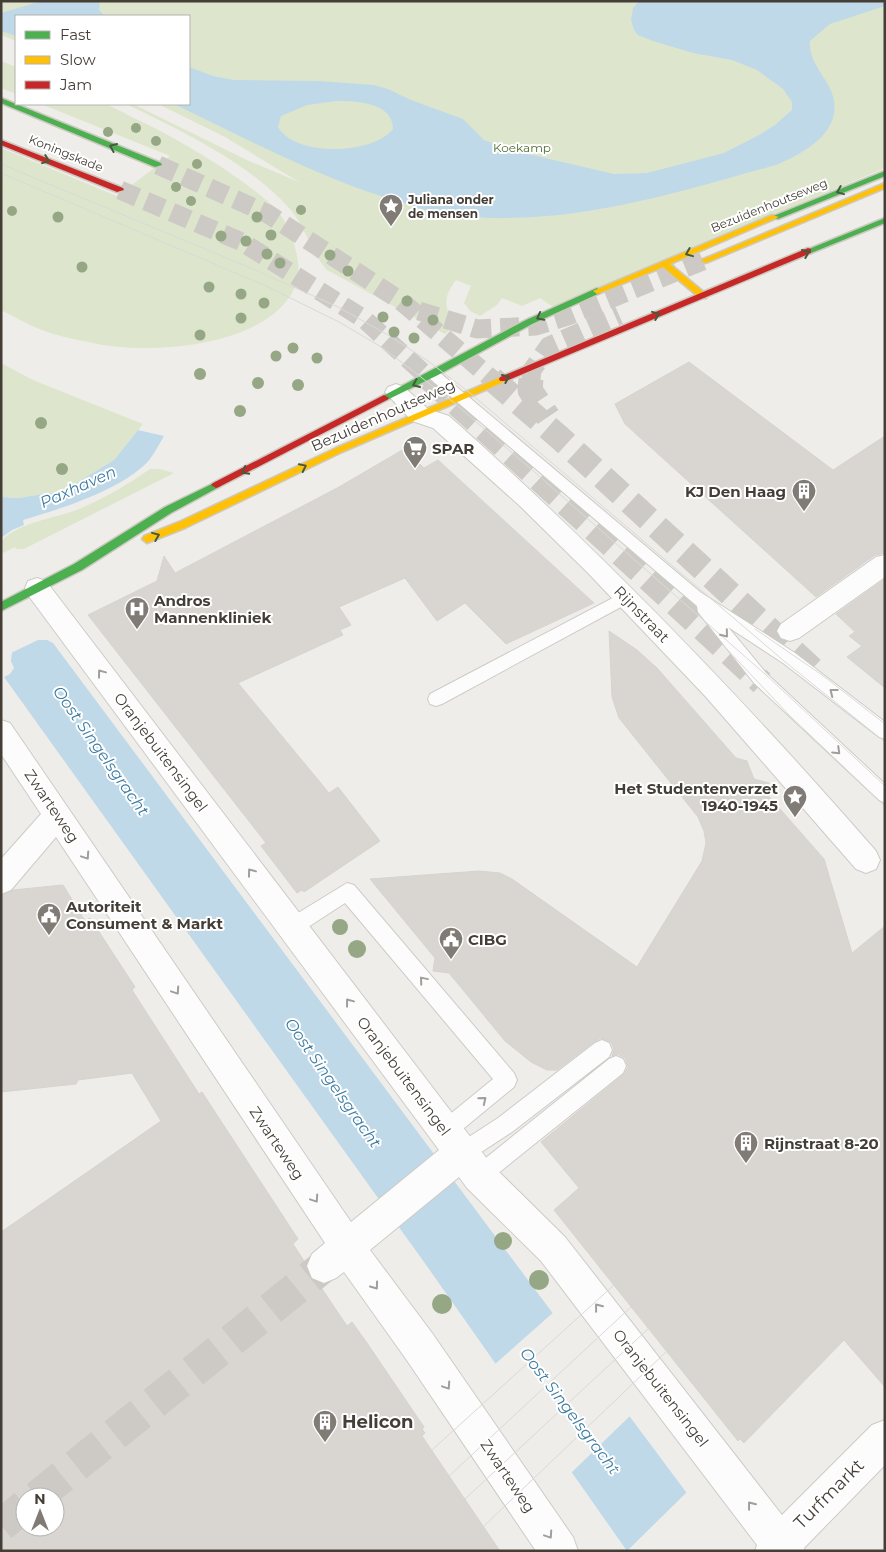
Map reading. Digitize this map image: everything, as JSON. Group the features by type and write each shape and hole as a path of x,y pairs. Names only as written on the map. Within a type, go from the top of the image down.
{"street":[{"name":"Koningskade","path":"1,100 158,165"},
{"name":"Koningskade","path":"1,142 120,190"},
{"name":"Bezuidenhoutseweg","path":"78,567 168,510 396,392 434,375 547,314 664,263 885,173"},
{"path":"705,260 885,185"},
{"name":"Bezuidenhoutseweg","path":"1,607 78,567 182,525 339,450 585,343 885,220"},
{"path":"664,263 702,296"},
{"name":"Rijnstraat","path":"396,392 420,415 441,422 556,526 626,597 809,794 866,860"},
{"path":"790,631 885,564"},
{"name":"Oranjebuitensingel","path":"25,594 292,927 458,1156 553,1249 780,1548"},
{"name":"Zwarteweg","path":"1,731 59,816 335,1256 412,1351 560,1551"},
{"path":"1,881 28,848 59,816"},
{"path":"335,1256 458,1156"},
{"name":"Turfmarkt","path":"780,1548 885,1438"}],"lane":[{"path":"434,375 694,596 789,658 885,732"},
{"path":"694,596 760,678 885,796"},
{"path":"436,698 626,597"},
{"path":"292,927 347,891 507,1080 458,1156"},
{"path":"458,1156 505,1125 602,1050"},
{"path":"458,1156 616,1066"}],"green space":[{"name":"Koekamp","path":"1,1 885,1 885,168 553,307 540,298 522,306 502,298 497,305 480,316 470,311 464,303 471,286 456,280 446,303 454,326 445,334 327,270 316,255 295,215 273,192 254,176 191,136 128,105 135,105 249,161 299,182 225,137 160,105 190,105 190,15 15,15 15,41 1,35"},
{"path":"1,61 15,67 15,94 1,88"},
{"path":"43,105 108,105 189,147 263,197 276,209 284,220 292,237 297,257 297,282 284,304 264,321 238,333 208,342 177,347 146,348 117,347 61,336 37,328 1,310 1,148 117,196 170,156"},
{"path":"1,363 33,380 143,424 114,460 63,491 18,498 1,497"},
{"path":"150,469 160,469 174,473 24,549 16,549 15,547 1,554 1,541 9,534 38,521 89,505 116,491"}],"water":[{"path":"42,1 100,1 99,10 104,15 15,15 15,36 1,31 1,13"},
{"path":"639,1 885,1 885,6 830,24 810,41 813,58 833,98 834,112 831,124 814,144 776,165 677,192 609,208 575,213 540,217 488,218 431,211 357,188 330,177 176,105 190,105 190,67 213,76 234,80 318,81 374,85 463,119 484,140 515,151 614,174 647,173 724,153 761,134 792,110 792,102 783,89 757,70 732,60 693,53 653,41 638,35 634,30 631,20 633,8","holes":["336,101 363,103 380,108 387,113 393,129 383,138 369,144 352,148 317,148 300,144 287,137 278,127 281,116 307,105"]},
{"name":"Paxhaven","path":"138,430 164,436 150,459 139,470 109,489 91,497 23,520 24,525 12,530 1,538 1,497 18,498 63,491 114,460"},
{"name":"Oost Singelsgracht","path":"1,584 37,640 47,640 53,643 730,1551 627,1551 429,1269 4,677 10,674 14,668 11,661 12,652"}],"pier":[{"path":"1,583 38,640 11,653 1,637"},
{"path":"555,1311 632,1414 570,1474 494,1365"},
{"path":"688,1491 732,1551 627,1551"}],"building":[{"name":"KJ Den Haag","path":"689,362 833,470 885,436 885,553 875,555 816,597 625,424 615,404"},
{"path":"404,449 424,468 438,460 594,603 506,644 465,603 437,621 405,578 339,607 351,625 340,630 343,635 238,683 329,793 338,787 380,841 304,892 302,890 297,893 261,846 266,843 88,615 157,581 164,556 175,573 339,487"},
{"path":"885,579 885,688 847,657 862,646 849,636 855,632 836,614"},
{"path":"609,631 637,650 657,668 736,758 747,761 754,779 769,783 766,793 824,859 852,953 885,926 885,1387 844,1340 744,1443 740,1439 738,1441 554,1210 579,1188 541,1142 624,1074 628,1067 625,1058 617,1054 612,1056 614,1049 611,1042 601,1038 557,1070 547,1070 531,1062 505,1041 449,973 433,971 435,958 370,879 479,871 500,873 512,879 637,967 702,861 706,843 704,831 698,817 619,718 612,697"},
{"path":"63,885 85,921 90,918 135,987 132,990 199,1094 202,1092 298,1239 293,1244 306,1264 310,1279 318,1283 347,1326 352,1322 367,1343 424,1427 422,1429 425,1433 422,1436 500,1551 1,1551 1,1232 161,1121 132,1073 78,1080 76,1084 1,1092 1,896 13,890"}],"tunnel":[{"path":"158,165 268,214 401,301 493,380"},
{"path":"120,190 242,242 364,319 431,380"},
{"path":"419,311 477,329 536,326 568,316 705,260"},
{"path":"531,380 532,370 549,346 619,315"},
{"path":"430,379 762,683"},
{"path":"492,379 560,438 820,676"},
{"path":"531,379 530,390 548,417"},
{"path":"49,1487 324,1266"},
{"path":"1,1525 15,1514"}],"tram line":[{"path":"1,164 251,268 338,307 388,335 428,361 470,393 784,661 885,742"},
{"path":"1,173 266,286 339,322 383,348 452,401 532,470 765,674 885,786"},
{"path":"755,629 822,675 885,724"},
{"path":"724,646 789,715 885,806"},
{"path":"432,1450 614,1285"},
{"path":"449,1476 631,1307"},
{"path":"465,1499 648,1329"},
{"path":"484,1526 667,1351"}],"traffic: fast":[{"path":"1,100 158,165"},
{"path":"775,217 885,173"},
{"path":"808,251 885,220"},
{"path":"384,398 435,373 529,322 597,291"},
{"path":"1,607 78,567 168,510 216,485"}],"traffic: slow":[{"path":"705,260 885,185"},
{"path":"597,291 775,217"},
{"path":"664,263 703,296"},
{"path":"147,539 182,525 339,450 503,379"}],"traffic: jam":[{"path":"1,142 120,190"},
{"path":"503,379 808,251"},
{"path":"216,485 384,398"}],"place":[{"name":"Juliana onder de mensen","path":"391,227"},
{"name":"SPAR","path":"415,469"},
{"name":"KJ Den Haag","path":"804,512"},
{"name":"Andros Mannenkliniek","path":"137,630"},
{"name":"Het Studentenverzet 1940-1945","path":"795,818"},
{"name":"Autoriteit Consument & Markt","path":"49,936"},
{"name":"CIBG","path":"451,960"},
{"name":"Rijnstraat 8-20","path":"746,1164"},
{"name":"Helicon","path":"325,1443"}]}
